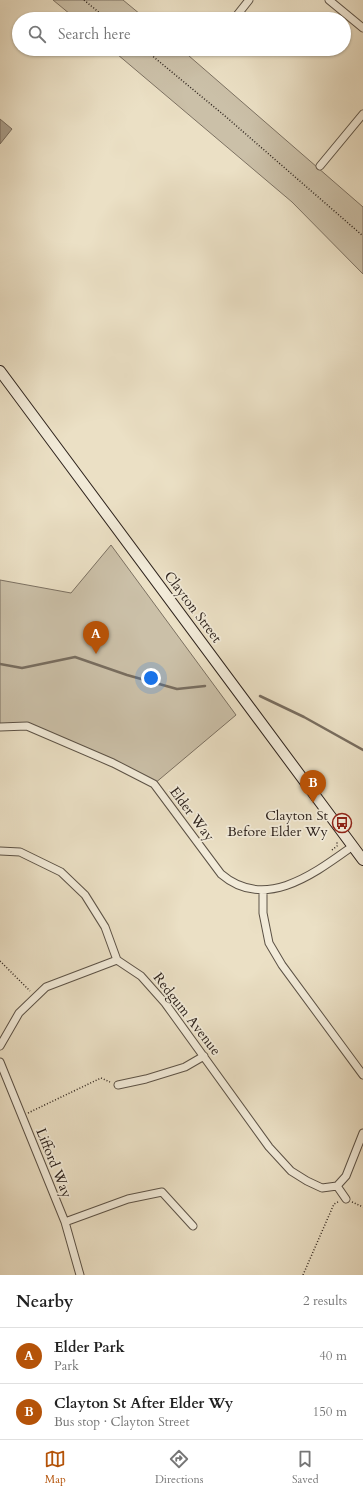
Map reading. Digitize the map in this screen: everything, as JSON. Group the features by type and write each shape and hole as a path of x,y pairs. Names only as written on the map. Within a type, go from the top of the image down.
{"main road":[{"name":"Clayton Street","path":"0,371 363,860"}],"street":[{"path":"240,12 249,0"},
{"path":"329,0 344,12"},
{"path":"351,18 363,28"},
{"path":"320,166 363,114"},
{"name":"Elder Way","path":"0,727 27,726 113,763 154,784 221,874 237,885 263,891 280,887 308,877 353,846"},
{"path":"0,851 20,852 61,872 85,895 105,927 117,960 46,987 19,1013 0,1046"},
{"path":"263,891 263,913 268,943 282,965 363,1075"},
{"name":"Redgum Avenue","path":"117,960 141,976 156,992 269,1147 291,1171 322,1188 337,1186"},
{"path":"118,1085 146,1079 185,1067 204,1056"},
{"name":"Lifford Way","path":"0,1062 65,1222 80,1275"},
{"path":"346,1199 337,1186 346,1176 363,1134"},
{"path":"65,1222 128,1199 162,1192 193,1226"}],"path":[{"path":"84,0 99,12"},
{"path":"152,56 225,116 363,236"},
{"path":"0,961 36,997"},
{"path":"21,1116 101,1078 118,1085"},
{"path":"303,1275 334,1204 346,1199 363,1208"}],"shaded area":[{"path":"53,0 123,0 138,12 68,12"},
{"path":"119,56 189,56 363,207 363,274 292,202"},
{"path":"0,119 12,129 0,144"},
{"path":"111,545 236,715 154,784 27,726 0,727 0,580 71,593"}],"waterway":[{"path":"0,664 22,668 75,657 127,675 177,689 205,686"},
{"path":"260,696 304,717 363,750"}],"place":[{"name":"Elder Park","path":"96,654"},
{"name":"Clayton St After Elder Wy","path":"313,803"},
{"name":"Clayton St Before Elder Wy","path":"342,823"}]}
